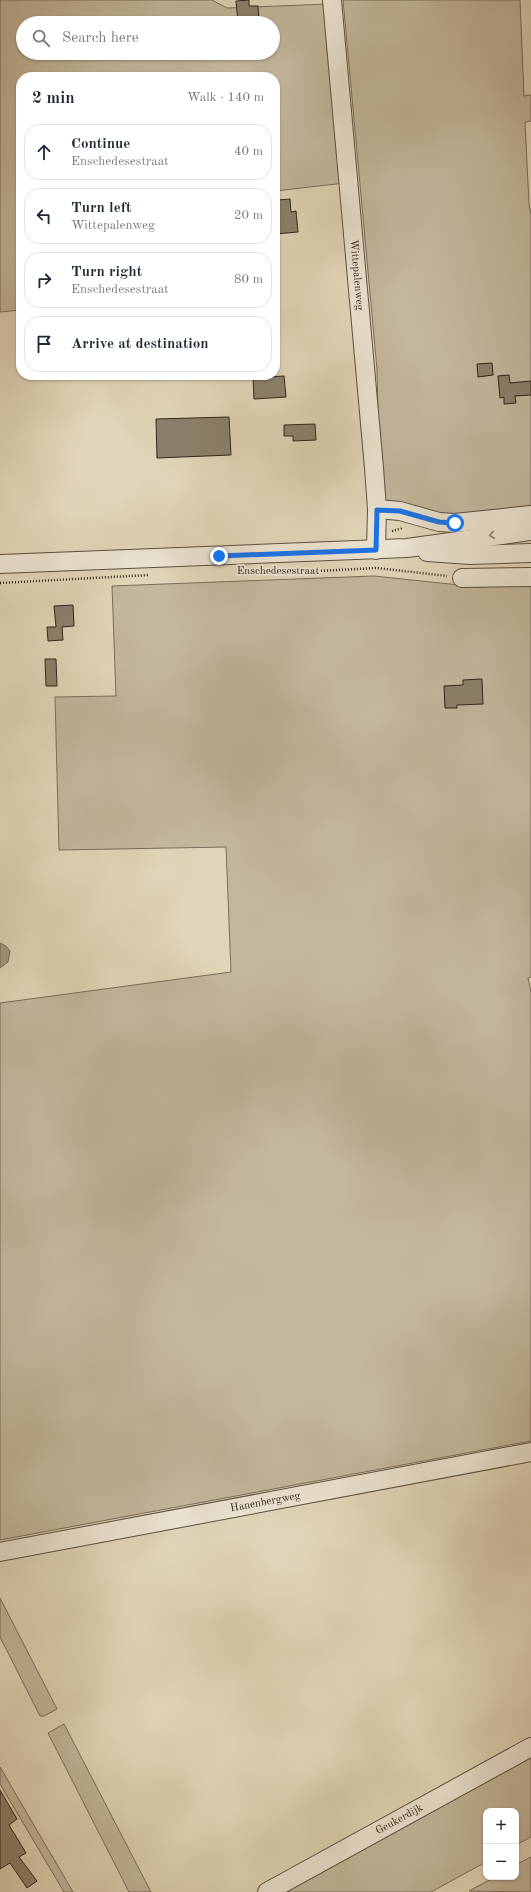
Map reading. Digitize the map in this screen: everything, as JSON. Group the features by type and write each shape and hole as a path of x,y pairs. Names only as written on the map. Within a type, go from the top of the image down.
{"street":[{"name":"Wittepalenweg","path":"332,0 377,510 376,550"},
{"path":"377,510 400,511 439,522 455,523 531,515"},
{"name":"Enschedesestraat","path":"0,564 376,550 407,548 531,531"},
{"name":"Enschedesestraat","path":"407,548 429,553 470,555 531,553"},
{"path":"462,578 531,577"},
{"name":"Hanenbergweg","path":"0,1552 531,1452"},
{"name":"Geukerdijk","path":"267,1892 531,1747"}],"path":[{"name":"Enschedesestraat","path":"261,571 297,572 377,568 462,578"},
{"path":"0,583 152,575"}],"shaded area":[{"path":"0,0 212,0 227,8 328,4 345,183 280,190 280,72 16,72 16,310 0,312"},
{"path":"343,0 520,0 524,96 531,95 531,121 525,122 529,204 531,215 531,509 454,514 434,513 397,505 380,498 377,369"},
{"path":"374,576 478,587 531,584 531,977 528,978 531,992 531,1441 0,1540 0,1003 231,972 226,847 59,850 55,697 116,696 112,586"},
{"path":"0,943 6,946 10,951 8,962 0,968"},
{"path":"0,1598 57,1709 44,1716 40,1716 0,1637"},
{"path":"64,1724 151,1892 129,1892 48,1733"},
{"path":"531,1755 531,1837 519,1843 519,1808 483,1808 483,1864 431,1892 281,1892"},
{"path":"0,1767 73,1892 64,1892 0,1784"},
{"path":"531,1857 531,1892 469,1891 489,1880 519,1880 519,1863"}],"building":[{"path":"249,0 249,6 258,6 259,16 237,16 236,1"},
{"path":"290,199 291,212 296,211 298,232 280,234 280,200"},
{"path":"492,363 493,375 478,377 477,364"},
{"path":"509,375 510,383 531,381 531,395 515,396 516,403 504,404 504,397 500,398 498,376"},
{"path":"280,376 284,376 286,397 254,399 253,380 280,380"},
{"path":"229,417 231,455 157,458 156,419"},
{"path":"315,424 316,440 293,441 293,436 284,436 284,425"},
{"path":"73,605 74,626 62,627 63,640 48,641 47,627 56,627 54,606"},
{"path":"45,659 56,659 57,686 46,686"},
{"path":"482,679 483,704 457,705 457,708 445,708 444,686 463,685 463,680"},
{"path":"0,1790 17,1819 9,1825 26,1853 19,1857 37,1881 27,1888 10,1863 0,1869"}],"route":[{"path":"219,556 376,550 377,510 400,511 439,522 455,523"}]}
